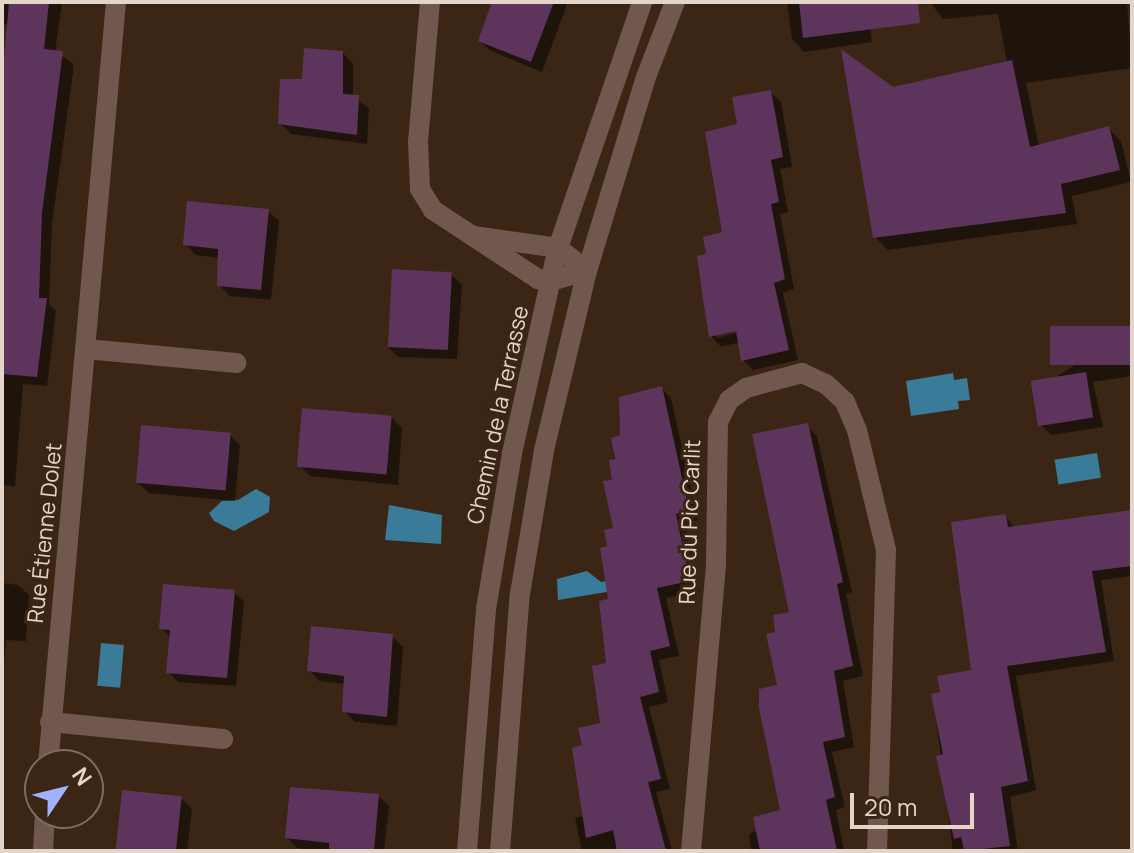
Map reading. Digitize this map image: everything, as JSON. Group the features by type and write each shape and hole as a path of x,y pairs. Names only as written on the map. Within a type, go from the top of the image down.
{"street":[{"name":"Rue Étienne Dolet","path":"49,749 116,2"},
{"path":"430,2 418,141 420,189 449,225 473,236 521,271 551,281 587,271"},
{"name":"Chemin de la Terrasse","path":"467,851 486,609 512,453 558,248 642,2"},
{"path":"500,851 520,594 544,450 587,271 646,77 675,2"},
{"path":"473,236 558,248 587,271"},
{"path":"86,349 236,363"},
{"name":"Rue du Pic Carlit","path":"691,851 716,564 718,422 729,400 746,388 802,373 826,384 845,402 857,430 886,550 877,851"},
{"path":"50,722 223,739"},
{"path":"43,851 44,829"}],"water":[{"path":"953,373 954,380 967,378 970,400 958,401 959,409 911,416 906,381"},
{"path":"1097,453 1101,478 1058,484 1055,460"},
{"path":"256,489 270,497 269,512 234,531 214,521 209,513 222,501 238,500"},
{"path":"389,505 442,515 441,544 385,540"},
{"path":"587,571 601,582 617,579 619,590 558,600 557,579"},
{"path":"101,643 124,645 120,688 97,686"}],"building":[{"path":"9,2 49,2 44,49 63,51 42,213 39,298 47,298 37,377 2,374 2,82"},
{"path":"492,2 554,2 531,62 478,41"},
{"path":"799,2 918,2 920,23 803,38"},
{"path":"304,48 343,51 343,94 359,95 357,135 278,124 280,79 302,79"},
{"path":"841,49 893,87 1012,60 1030,147 1109,126 1120,170 1061,184 1066,213 873,238"},
{"path":"771,90 783,157 771,160 779,202 771,204 785,279 774,283 789,350 741,361 736,331 709,337 703,299 697,256 706,254 703,237 722,232 705,132 737,124 732,97"},
{"path":"187,201 269,209 261,290 217,286 218,249 183,245"},
{"path":"392,269 452,272 448,350 388,347"},
{"path":"1050,326 1132,326 1132,365 1050,365"},
{"path":"1086,372 1093,417 1038,426 1031,381"},
{"path":"662,386 689,510 676,514 690,581 657,588 670,646 650,651 659,692 640,697 661,779 648,782 666,851 617,851 613,830 586,838 572,748 582,745 578,728 600,723 592,666 606,663 599,601 608,599 600,548 607,546 604,530 613,528 603,481 612,480 609,460 615,459 611,438 620,435 619,397"},
{"path":"302,408 392,416 387,475 297,467"},
{"path":"808,423 843,582 837,584 853,666 834,671 845,737 823,742 835,797 826,800 837,851 760,851 753,817 780,810 759,708 759,689 777,685 766,634 775,632 773,615 789,612 752,434"},
{"path":"141,425 231,433 226,491 136,483"},
{"path":"1132,510 1132,566 1092,571 1106,652 1007,666 1028,781 1001,787 1010,846 964,851 961,837 954,839 936,756 943,754 931,694 940,692 937,676 971,670 951,522 1006,514 1008,527"},
{"path":"163,584 235,590 227,678 166,673 170,630 159,629"},
{"path":"311,626 393,634 387,717 342,712 344,676 307,671"},
{"path":"290,787 379,794 374,851 329,849 329,843 285,838"},
{"path":"122,790 182,796 176,851 116,851"}]}
